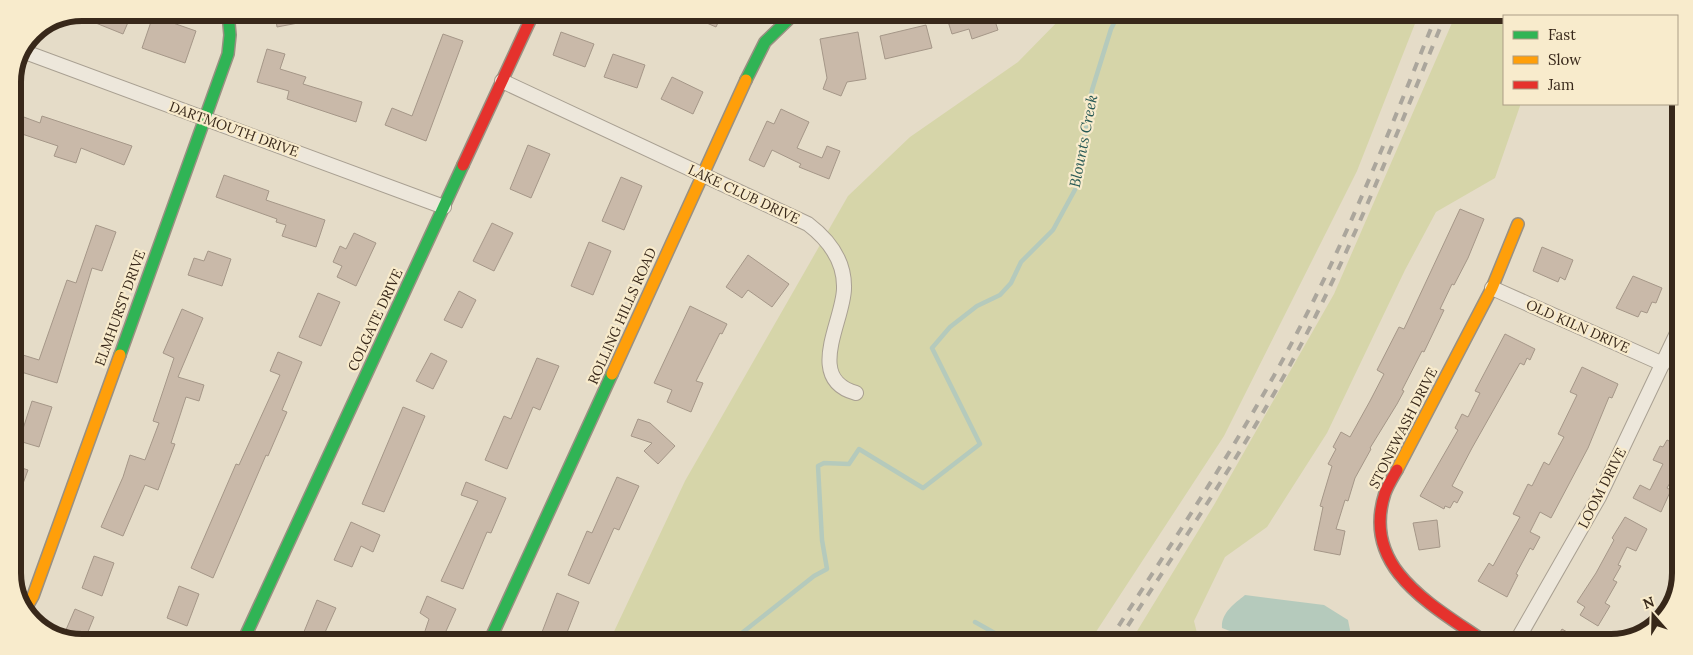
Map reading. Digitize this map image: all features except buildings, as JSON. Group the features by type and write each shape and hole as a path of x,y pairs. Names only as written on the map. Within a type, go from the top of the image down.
{"street":[{"name":"ELMHURST DRIVE","path":"29,602 228,54 230,35 229,21"},
{"name":"COLGATE DRIVE","path":"246,634 530,21"},
{"name":"ROLLING HILLS ROAD","path":"493,634 756,59 765,42 787,21"},
{"name":"DARTMOUTH DRIVE","path":"29,54 444,206"},
{"name":"LAKE CLUB DRIVE","path":"502,81 808,224 831,246 838,260 844,287 828,362 838,382 856,393"},
{"name":"STONEWASH DRIVE","path":"1474,634 1407,586 1394,571 1380,541 1378,518 1385,493 1492,288 1518,224"},
{"name":"OLD KILN DRIVE","path":"1492,288 1663,364"},
{"name":"LOOM DRIVE","path":"1521,634 1598,497 1672,343"}],"green space":[{"path":"1058,21 1416,21 1357,171 1224,436 1095,634 613,634 685,481 848,196 910,137 1018,62"},
{"path":"1453,21 1503,21 1503,105 1520,106 1495,178 1436,212 1405,270 1327,433 1267,527 1225,557 1194,621 1197,634 1135,634 1214,505 1334,294"}],"shaded area":[{"path":"1245,595 1324,605 1348,620 1349,634 1241,634 1222,628 1226,613"}],"waterway":[{"name":"Blounts Creek","path":"741,634 814,576 827,569 822,540 818,466 824,463 849,464 859,449 923,488 980,444 932,348 950,327 977,306 1000,295 1011,283 1021,262 1053,230 1077,186 1092,90 1115,21"},
{"path":"975,622 996,634"}],"railway":[{"path":"1114,634 1231,450 1298,331 1354,215 1434,21"},
{"path":"1123,634 1192,528 1263,413 1306,335 1362,217 1443,21"}],"traffic: fast":[{"path":"120,355 228,54 230,35 229,21"},
{"path":"746,80 765,42 787,21"},
{"path":"246,634 463,165"},
{"path":"493,634 612,374"}],"traffic: slow":[{"path":"612,374 746,80"},
{"path":"1397,470 1492,288 1518,224"},
{"path":"29,603 120,355"}],"traffic: jam":[{"path":"463,165 530,21"},
{"path":"1397,470 1385,493 1380,520 1383,543 1392,564 1406,582 1424,599 1473,634"}]}
